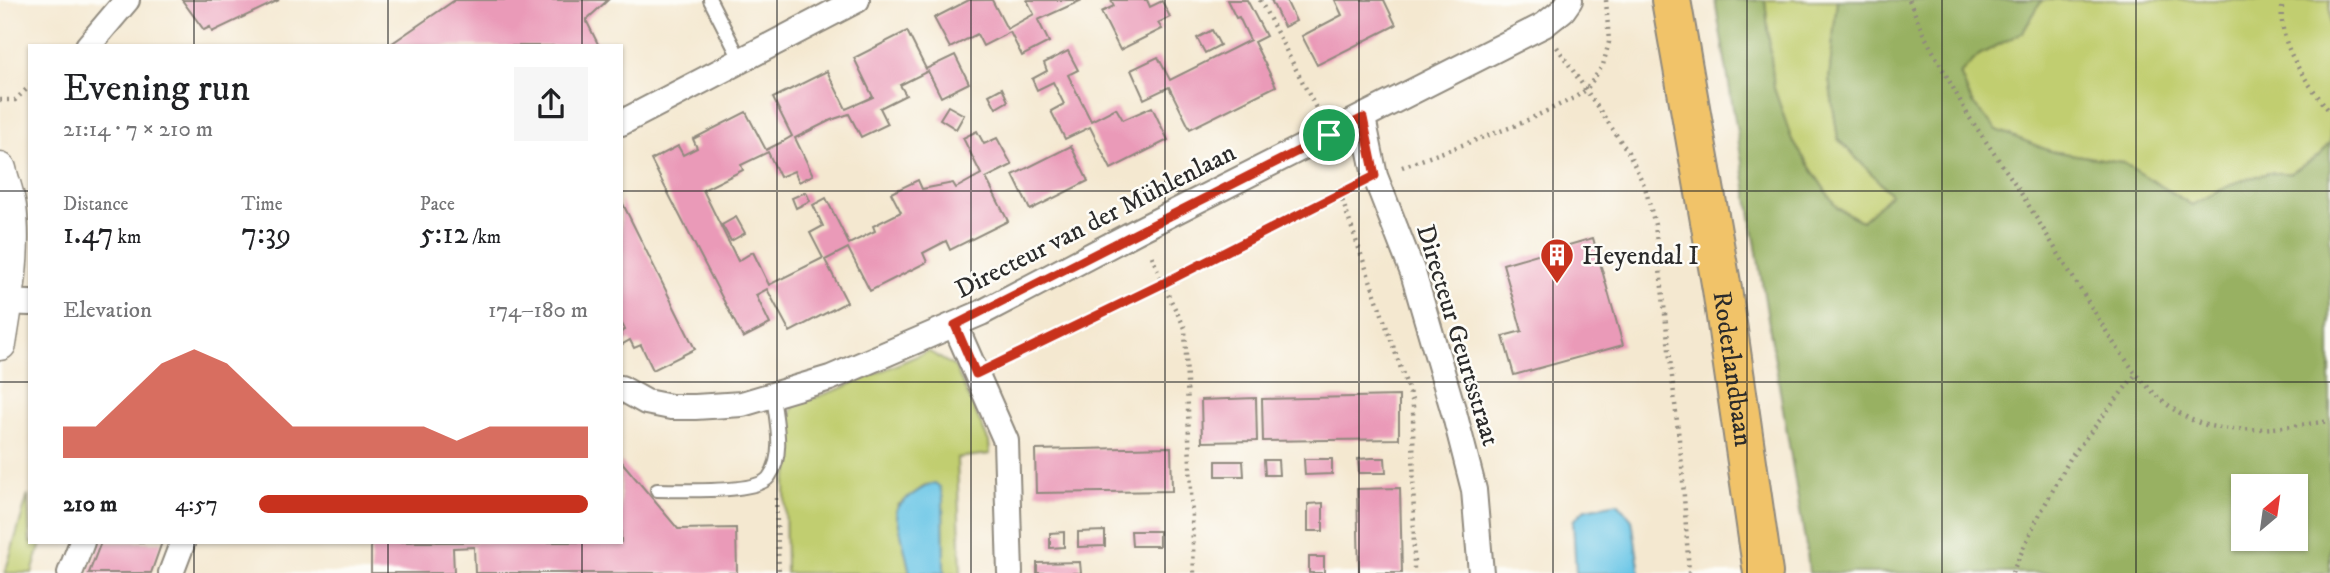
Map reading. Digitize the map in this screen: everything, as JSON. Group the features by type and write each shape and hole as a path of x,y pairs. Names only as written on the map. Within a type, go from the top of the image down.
{"main road":[{"name":"Roderlandbaan","path":"1671,0 1722,289 1763,573"}],"street":[{"path":"90,44 127,0"},
{"path":"623,122 857,0"},
{"name":"Directeur van der Mühlenlaan","path":"623,389 646,402 671,407 742,404 830,378 955,325 1544,26 1563,10 1570,0"},
{"name":"Directeur Geurtsstraat","path":"1363,118 1375,176 1413,273 1455,416 1474,491 1481,573"},
{"path":"0,169 10,207 12,303 0,344"},
{"path":"955,325 1006,441 1010,573"},
{"path":"70,573 81,544"},
{"path":"171,573 182,544"}],"lane":[{"path":"710,0 740,59"},
{"path":"657,490 732,489 757,485 768,480 775,465 778,447 773,396"}],"path":[{"path":"1260,0 1329,135"},
{"path":"976,374 1375,176 1517,125 1574,98 1586,90 1604,65 1609,42 1606,0"},
{"path":"1909,0 1923,33 1969,117 2029,205 2136,374 2162,402 2199,424 2234,429 2330,421"},
{"path":"2283,0 2281,29 2286,43 2296,64 2330,112"},
{"path":"1544,26 1628,152 1645,187 1655,225 1682,466 1689,573"},
{"path":"0,100 15,100 28,88"},
{"path":"1340,194 1413,402 1414,573"},
{"path":"1141,229 1162,284 1185,328 1194,573"},
{"path":"2012,573 2036,521 2071,457 2136,374"},
{"path":"775,465 779,573"}],"green space":[{"path":"1715,0 1765,0 1774,88 1792,140 1837,208 1862,221 1891,194 1838,139 1829,79 1837,0 2042,0 2023,32 1979,55 1960,74 1972,103 1997,130 2050,151 2122,162 2192,205 2237,182 2268,173 2291,173 2320,155 2330,142 2330,573 1809,573"},
{"path":"1765,0 1837,0 1829,79 1838,139 1892,195 1862,221 1837,208 1792,140 1774,88"},
{"path":"2042,0 2330,0 2330,142 2320,155 2290,173 2268,173 2237,182 2192,205 2122,162 2050,151 1997,130 1972,103 1960,74 1979,55 2023,32"},
{"path":"928,351 955,367 989,442 990,454 957,458 961,573 944,573 943,499 926,485 898,505 896,511 910,573 786,573 785,484 790,467 790,416 794,405 842,388"},
{"path":"28,495 28,544 41,544 32,573 5,573"}],"water":[{"path":"935,483 940,487 943,499 944,573 910,573 896,511 913,494"},
{"path":"1618,503 1632,520 1640,573 1576,573 1573,521 1585,509"}],"building":[{"path":"182,0 279,0 212,32 210,27 204,30"},
{"path":"455,0 608,0 586,20 598,44 391,44"},
{"path":"969,0 992,0 1007,29 1034,14 1027,0 1082,0 1038,20 1049,42 1022,56 1010,32 983,46 977,34 950,48 934,18"},
{"path":"1111,0 1147,0 1150,7 1162,1 1170,17 1158,23 1162,29 1120,50 1101,12 1114,6"},
{"path":"1227,0 1247,0 1266,36 1254,42 1276,86 1190,129 1169,87 1144,99 1131,70 1158,57 1170,80 1250,40"},
{"path":"1271,0 1286,0 1296,21 1284,27"},
{"path":"1335,0 1384,0 1396,25 1317,65 1302,36 1342,15"},
{"path":"1212,30 1220,45 1205,53 1197,38"},
{"path":"907,31 926,69 955,55 969,83 941,97 928,71 900,85 906,95 880,108 888,124 861,137 849,114 795,138 813,175 799,182 794,171 780,177 768,152 741,165 743,170 703,190 738,261 753,252 769,285 823,258 810,233 823,226 813,205 826,198 849,244 875,231 873,226 901,212 891,193 918,180 922,189 953,183 956,188 981,174 963,138 977,131 984,144 997,138 1012,165 986,178 1008,221 950,250 946,241 923,253 927,262 870,291 848,248 825,260 847,302 790,332 767,289 756,295 770,324 743,338 651,160 678,146 683,155 697,148 693,139 746,112 766,150 780,143 792,136 773,98 827,71 846,109 873,97 854,58"},
{"path":"1068,51 1078,70 1068,75 1091,121 1116,108 1123,120 1152,107 1168,140 1111,169 1090,127 1065,139 1051,111 1064,104 1053,82 1037,90 1032,79 1047,71 1044,63"},
{"path":"1002,88 1008,101 996,108 989,95"},
{"path":"948,106 964,115 956,129 940,119"},
{"path":"1071,146 1088,181 1030,210 1013,175"},
{"path":"806,192 810,201 796,208 792,198"},
{"path":"623,204 695,349 653,370 641,345 634,348 630,340 623,344"},
{"path":"736,217 745,233 731,241 722,225"},
{"name":"Heyendal I","path":"1593,238 1623,345 1514,375 1503,336 1522,331 1503,264"},
{"path":"1399,396 1399,439 1263,441 1262,399"},
{"path":"1256,398 1257,441 1202,442 1201,400"},
{"path":"1171,447 1172,491 1036,493 1035,450"},
{"path":"1385,458 1386,473 1359,473 1358,459"},
{"path":"1304,459 1332,459 1332,474 1305,475"},
{"path":"1264,460 1278,460 1279,475 1265,475"},
{"path":"1216,461 1243,461 1244,476 1216,476"},
{"path":"623,463 678,529 736,528 737,573 475,573 474,547 453,548 454,573 371,573 371,544 623,544"},
{"path":"1400,488 1402,573 1359,573 1357,489"},
{"path":"1323,503 1323,531 1308,531 1308,504"},
{"path":"1105,531 1105,546 1078,547 1078,532"},
{"path":"1131,531 1159,531 1159,546 1132,546"},
{"path":"1064,532 1064,547 1050,548 1050,533"},
{"path":"100,544 161,544 151,573 89,573"},
{"path":"1309,557 1324,557 1324,573 1309,573"},
{"path":"1080,562 1081,573 1037,573 1037,563"}],"place":[{"name":"Heyendal I","path":"1557,285"}],"route":[{"path":"1363,118 1375,176 976,374 955,325 1329,135 1363,118"}]}
